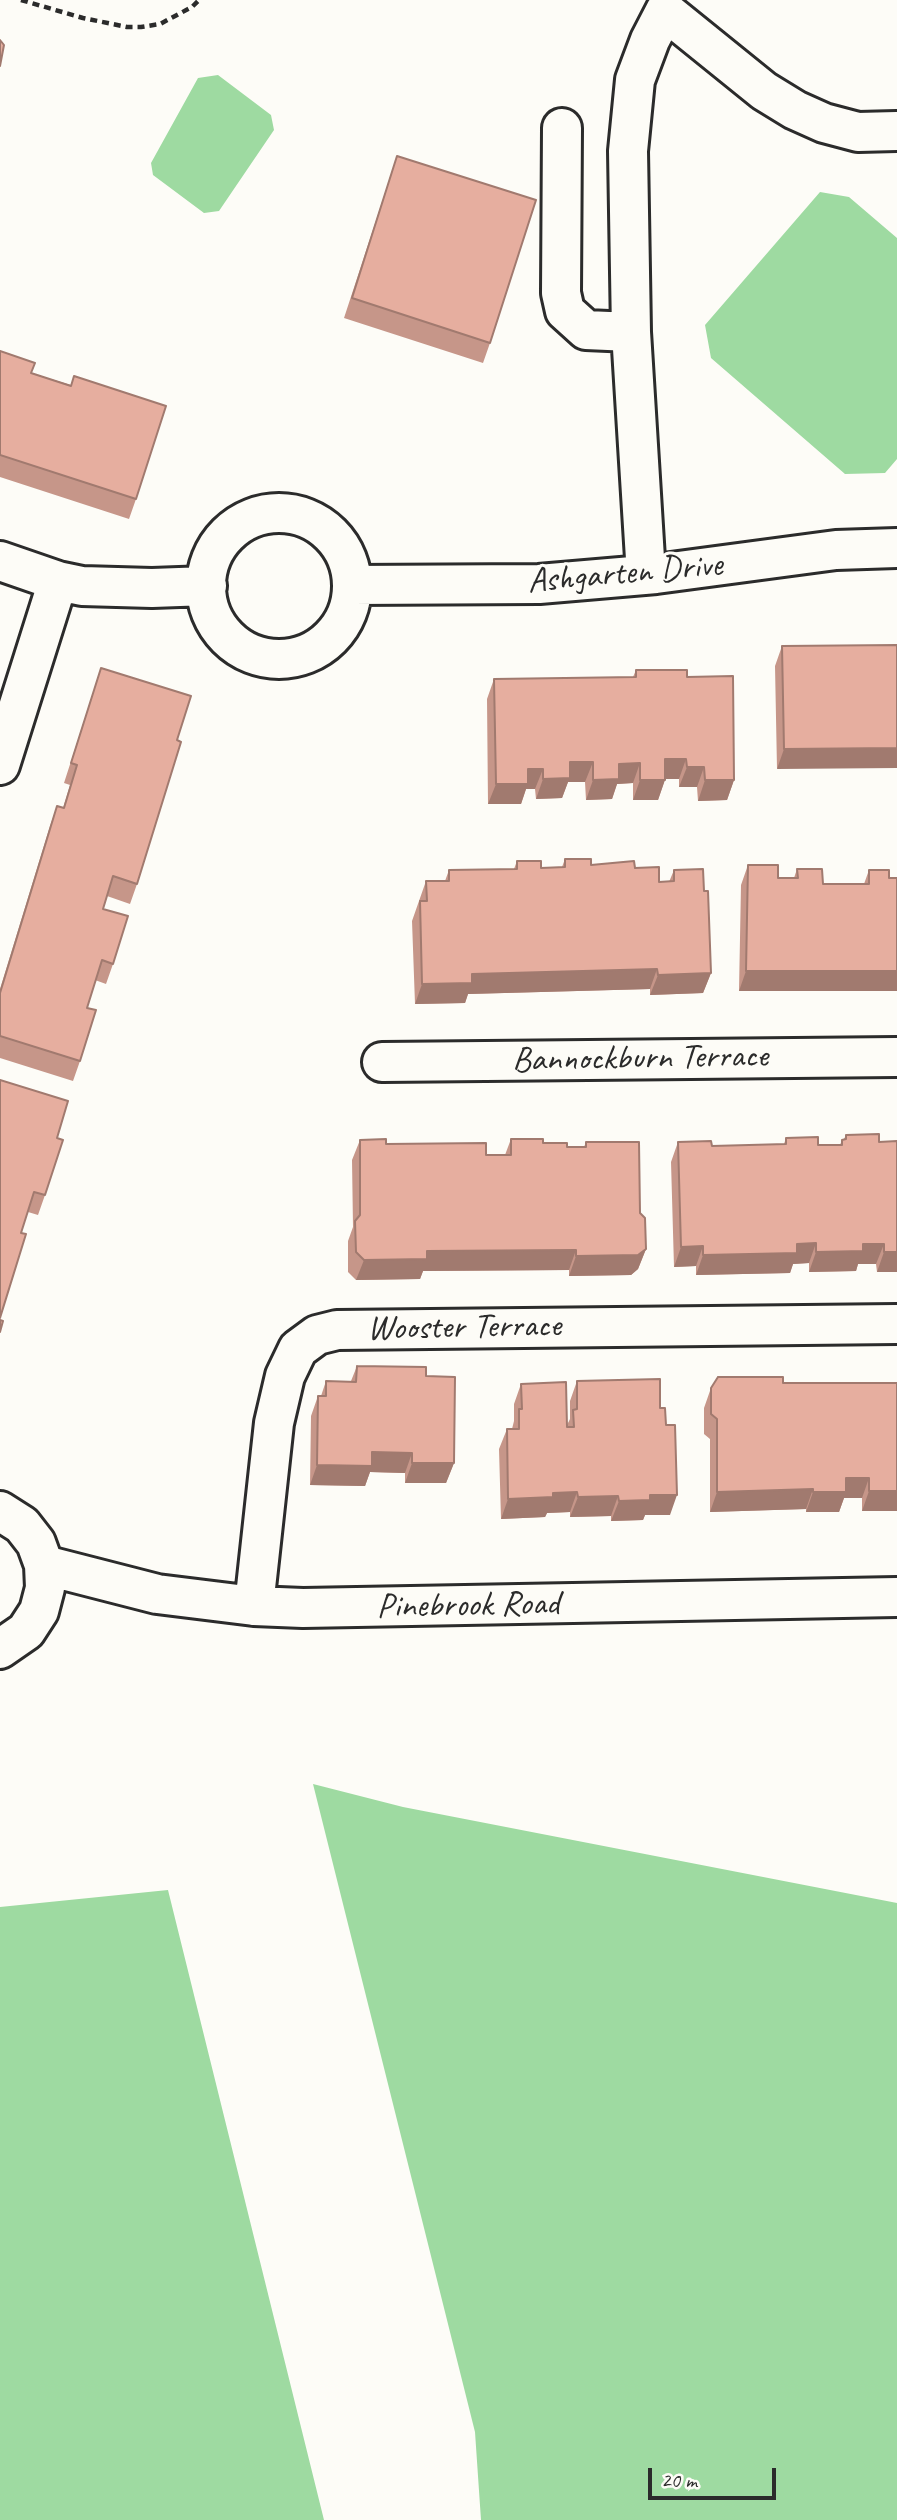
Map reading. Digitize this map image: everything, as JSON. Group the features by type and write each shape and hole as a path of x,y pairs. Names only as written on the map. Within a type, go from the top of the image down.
{"street":[{"path":"646,575 631,332 628,151 631,108 639,70 665,10 764,91 795,110 824,123 858,132 897,131"},
{"path":"562,128 561,293 565,311 586,330 631,332"},
{"path":"270,514 290,514 310,520 327,531 341,546 349,565 352,585 349,606 341,626 327,641 310,653 290,659 269,659 248,653 231,641 217,625 209,606 206,586 210,565 232,531 250,520 270,514"},
{"name":"Ashgarten Drive","path":"352,585 539,584 646,575 836,550 897,548"},
{"path":"0,561 58,581 104,588 206,586"},
{"path":"0,765 58,581"},
{"name":"Bannockburn Terrace","path":"382,1062 897,1057"},
{"name":"Wooster Terrace","path":"254,1606 274,1423 285,1376 298,1349 317,1335 337,1330 897,1324"},
{"path":"0,1511 22,1525 36,1543 44,1565 45,1588 38,1611 26,1631 0,1649"},
{"name":"Pinebrook Road","path":"44,1565 157,1594 254,1606 357,1608 897,1597"}],"path":[{"path":"21,0 83,18 127,27 141,27 160,24 200,0"}],"green space":[{"path":"218,75 271,115 274,130 219,211 204,213 153,175 151,163 198,78"},
{"path":"820,192 849,197 897,238 897,459 885,473 845,474 711,358 705,325"},
{"path":"313,1784 403,1807 897,1903 897,2520 481,2520 475,2432"},
{"path":"168,1890 324,2520 0,2520 0,1907"}],"building":[{"path":"0,40 4,45 0,66"},
{"path":"397,156 536,200 490,343 352,298"},
{"path":"0,351 35,363 31,373 71,386 74,376 166,406 136,499 0,455"},
{"path":"897,645 897,748 784,749 782,646"},
{"path":"101,668 191,696 177,740 181,742 137,884 113,876 103,909 128,916 113,964 102,960 87,1008 96,1010 80,1061 0,1036 0,993 57,806 64,808 77,765 71,763"},
{"path":"636,670 687,670 687,677 733,676 734,780 705,780 704,767 687,767 686,759 665,759 665,780 640,780 640,763 619,764 619,779 593,780 593,762 570,762 570,778 543,779 543,769 528,769 528,784 496,784 494,679 636,677"},
{"path":"565,859 591,859 591,865 634,861 635,868 659,867 659,882 674,881 674,870 703,869 704,891 708,891 711,973 658,975 657,969 472,974 472,983 422,984 420,901 427,901 426,881 449,881 449,870 517,869 517,861 541,861 541,868 565,867"},
{"path":"748,865 778,865 778,878 798,878 797,869 822,869 823,884 869,884 869,870 889,870 889,878 897,878 897,971 746,971"},
{"path":"0,1080 68,1101 57,1138 63,1140 45,1195 34,1192 21,1233 26,1234 0,1318"},
{"path":"879,1134 879,1142 897,1141 897,1252 884,1252 884,1244 863,1244 863,1251 816,1252 816,1243 797,1244 797,1253 703,1255 703,1246 681,1247 678,1142 711,1141 712,1146 786,1144 786,1138 818,1137 818,1145 842,1145 846,1135"},
{"path":"386,1139 386,1144 486,1143 486,1155 511,1155 511,1139 543,1139 543,1143 567,1143 567,1147 586,1147 586,1142 639,1142 640,1213 645,1218 646,1249 638,1255 576,1256 576,1250 427,1251 427,1259 364,1260 356,1252 355,1221 360,1215 360,1140"},
{"path":"357,1366 426,1367 426,1376 455,1377 454,1463 412,1463 412,1453 372,1452 372,1466 317,1465 318,1396 326,1396 326,1381 356,1382"},
{"path":"718,1377 783,1377 783,1383 897,1383 897,1491 869,1491 869,1478 846,1478 846,1492 813,1492 813,1489 717,1492 717,1419 711,1414 711,1388"},
{"path":"660,1379 660,1408 665,1408 666,1425 675,1425 677,1495 650,1495 650,1500 619,1501 618,1496 578,1497 577,1492 553,1493 553,1497 508,1499 507,1429 519,1429 519,1409 522,1409 521,1384 566,1382 567,1427 574,1427 573,1410 577,1409 577,1381"}]}
